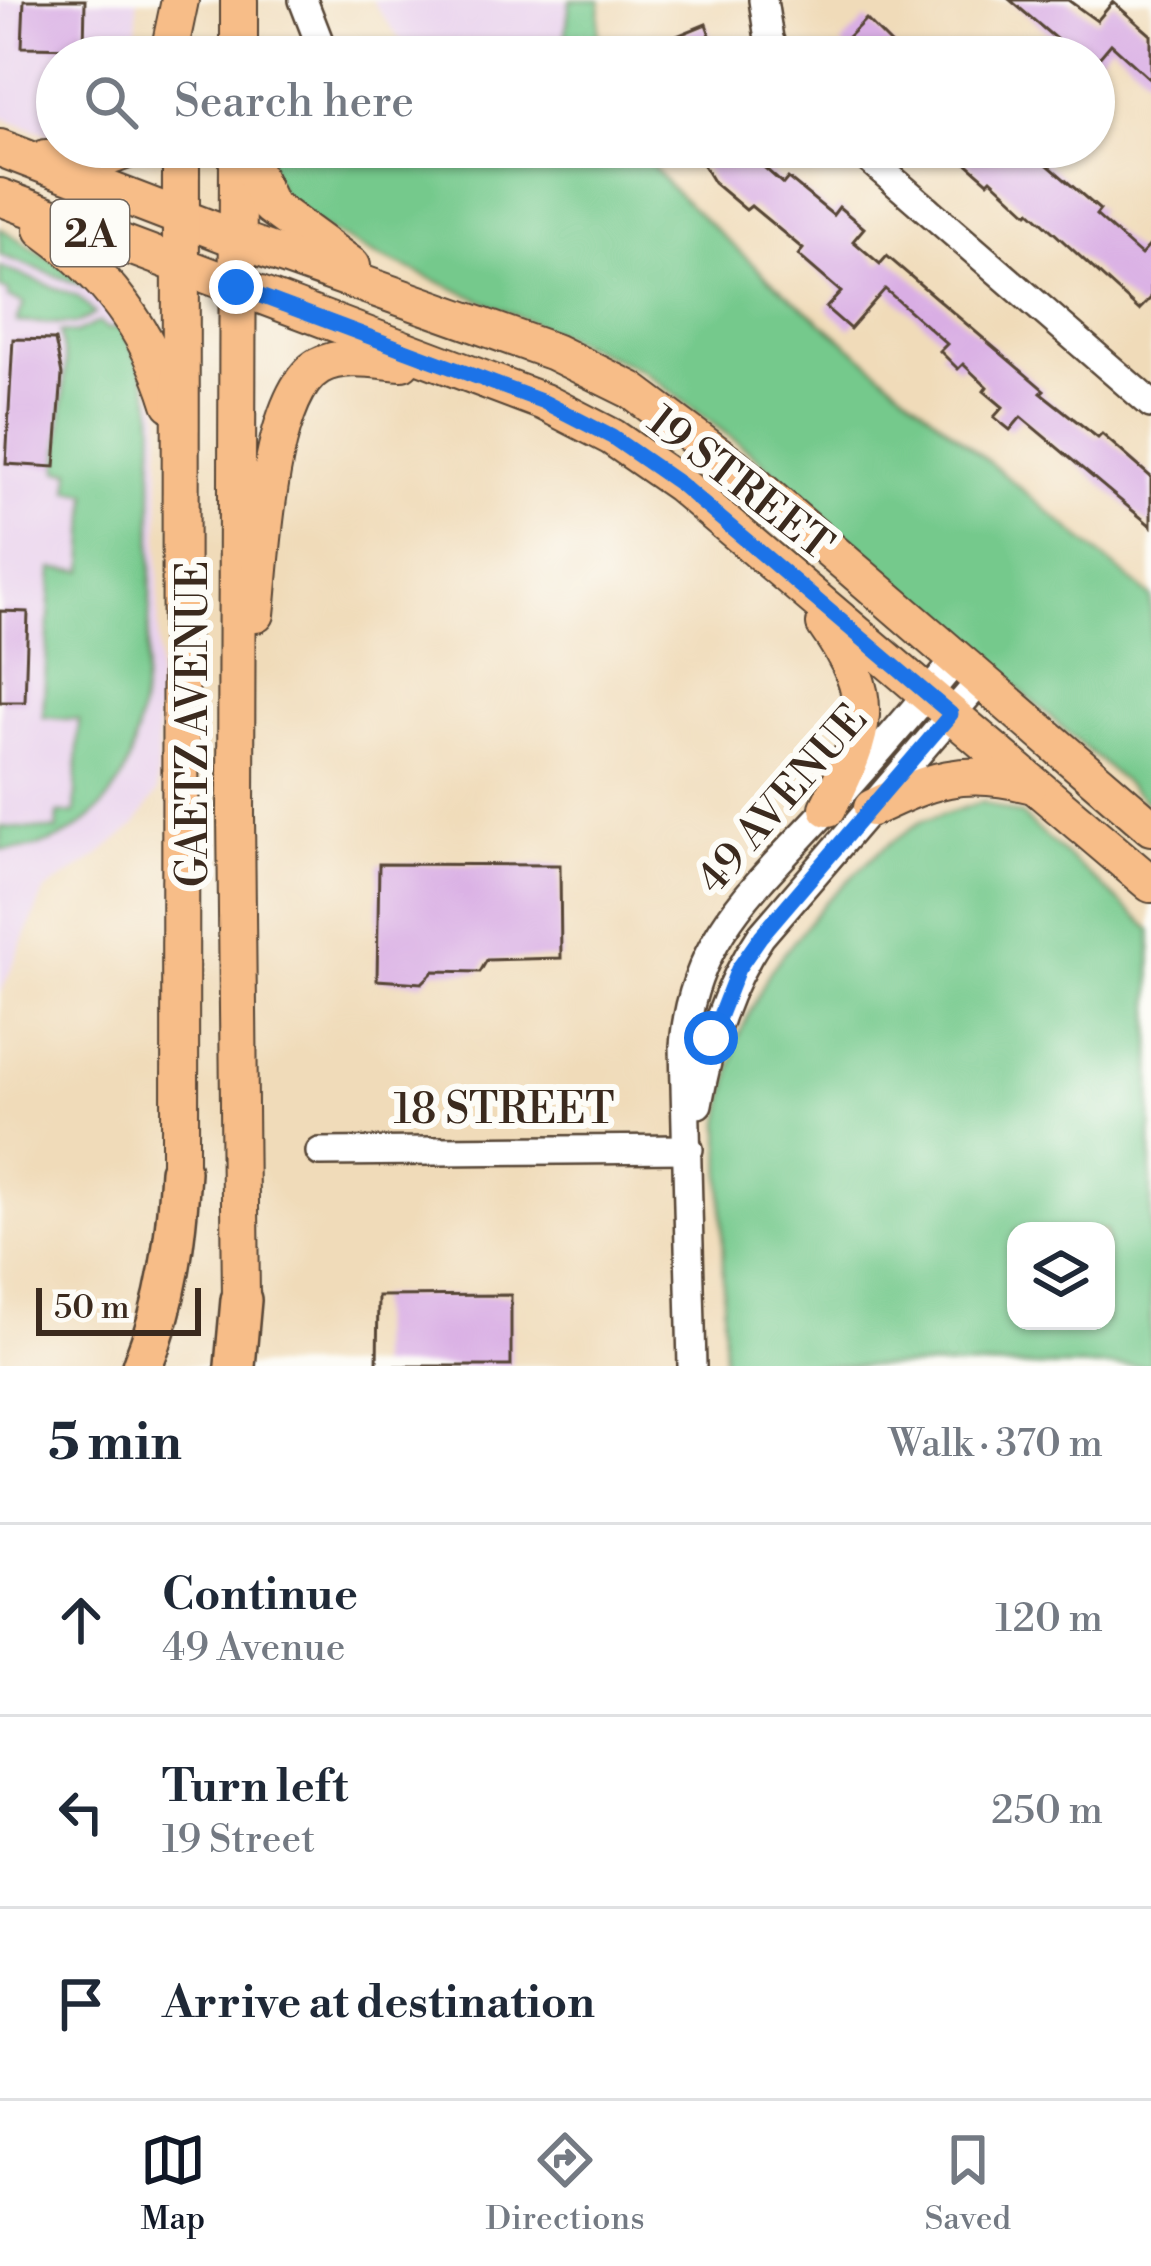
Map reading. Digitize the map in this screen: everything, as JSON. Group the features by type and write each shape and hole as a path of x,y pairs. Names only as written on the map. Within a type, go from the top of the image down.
{"highway":[{"path":"142,1366 160,1321 171,1269 180,1171"},
{"path":"235,1366 241,1300"}],"main road":[{"path":"172,36 180,0"},
{"path":"180,0 181,36"},
{"path":"239,0 239,36"},
{"name":"19 STREET","path":"52,168 554,352 631,390 733,466 1151,827"},
{"name":"GAETZ AVENUE","path":"180,1171 181,168"},
{"name":"GAETZ AVENUE","path":"240,168 236,815 241,1300"},
{"path":"251,168 270,206 389,292"},
{"path":"0,198 78,254 129,313 160,368 181,435"},
{"name":"19 STREET","path":"0,198 544,402 612,437 680,484 1151,884"},
{"path":"236,815 266,519 280,435 296,392 321,365 344,359 452,368"},
{"path":"796,581 847,654 860,686 862,722 857,748 828,808"},
{"path":"872,808 924,783 954,775 1033,785"}],"street":[{"path":"303,0 317,36"},
{"path":"763,0 769,36"},
{"path":"879,168 1151,404"},
{"name":"49 AVENUE","path":"692,1366 687,1004 727,920 828,808 969,670"},
{"name":"49 AVENUE","path":"689,1149 711,1038 738,969 872,808 939,704"},
{"name":"18 STREET","path":"320,1152 689,1149"}],"shaded area":[{"path":"0,0 137,0 137,36 36,36 36,130 0,117"},
{"path":"372,0 570,0 566,36 397,36"},
{"path":"0,255 108,297 160,409 157,793 134,826 45,890 0,995"}],"green space":[{"path":"570,0 600,0 598,36 566,36"},
{"path":"270,168 654,168 770,280 1151,597 1151,806 753,454 642,370 372,253 287,209"},
{"path":"0,228 87,282 84,286 0,255"},
{"path":"0,267 77,296 95,314 75,324 17,322 24,303 0,288"},
{"path":"99,322 107,329 120,327 141,368 153,413 151,589 139,718 121,780 99,810 54,841 0,849 0,827 57,830 58,814 75,813 79,720 43,717 52,569 84,571 88,493 69,491 71,471 58,471 66,362 60,332 75,333"},
{"path":"982,802 1021,815 1151,930 1151,1366 724,1366 721,1122 737,1039 770,971 825,902 881,850 920,822"}],"building":[{"path":"24,0 85,0 84,36 36,36 36,47 22,47"},
{"path":"1010,0 1068,0 1097,21 1113,2 1151,35 1151,80 1115,48 1115,36 1052,36"},
{"path":"866,19 883,36 849,36"},
{"path":"706,24 710,36 677,36"},
{"path":"705,168 765,168 783,184 788,178 833,215 839,207 864,228 853,241 880,264 887,256 1044,390 1041,393 1098,438 1102,434 1151,477 1151,526 1021,417 1010,430 994,417 1003,407 984,391 987,387 963,364 958,369 940,351 947,344 885,289 850,329 826,308 841,292 798,255 803,249 714,183"},
{"path":"972,168 1051,168 1100,210 1096,215 1141,255 1151,244 1151,298 1139,310 1030,211 991,179 988,182"},
{"path":"13,339 55,340 62,375 55,467 6,464"},
{"path":"0,611 28,612 25,702 0,702"},
{"path":"379,864 560,865 561,958 487,960 480,972 434,971 422,983 377,980"},
{"path":"511,1295 511,1366 377,1366 378,1296"}],"route":[{"path":"236,287 544,402 612,437 680,484 951,714 761,936 738,969 711,1038"}]}
